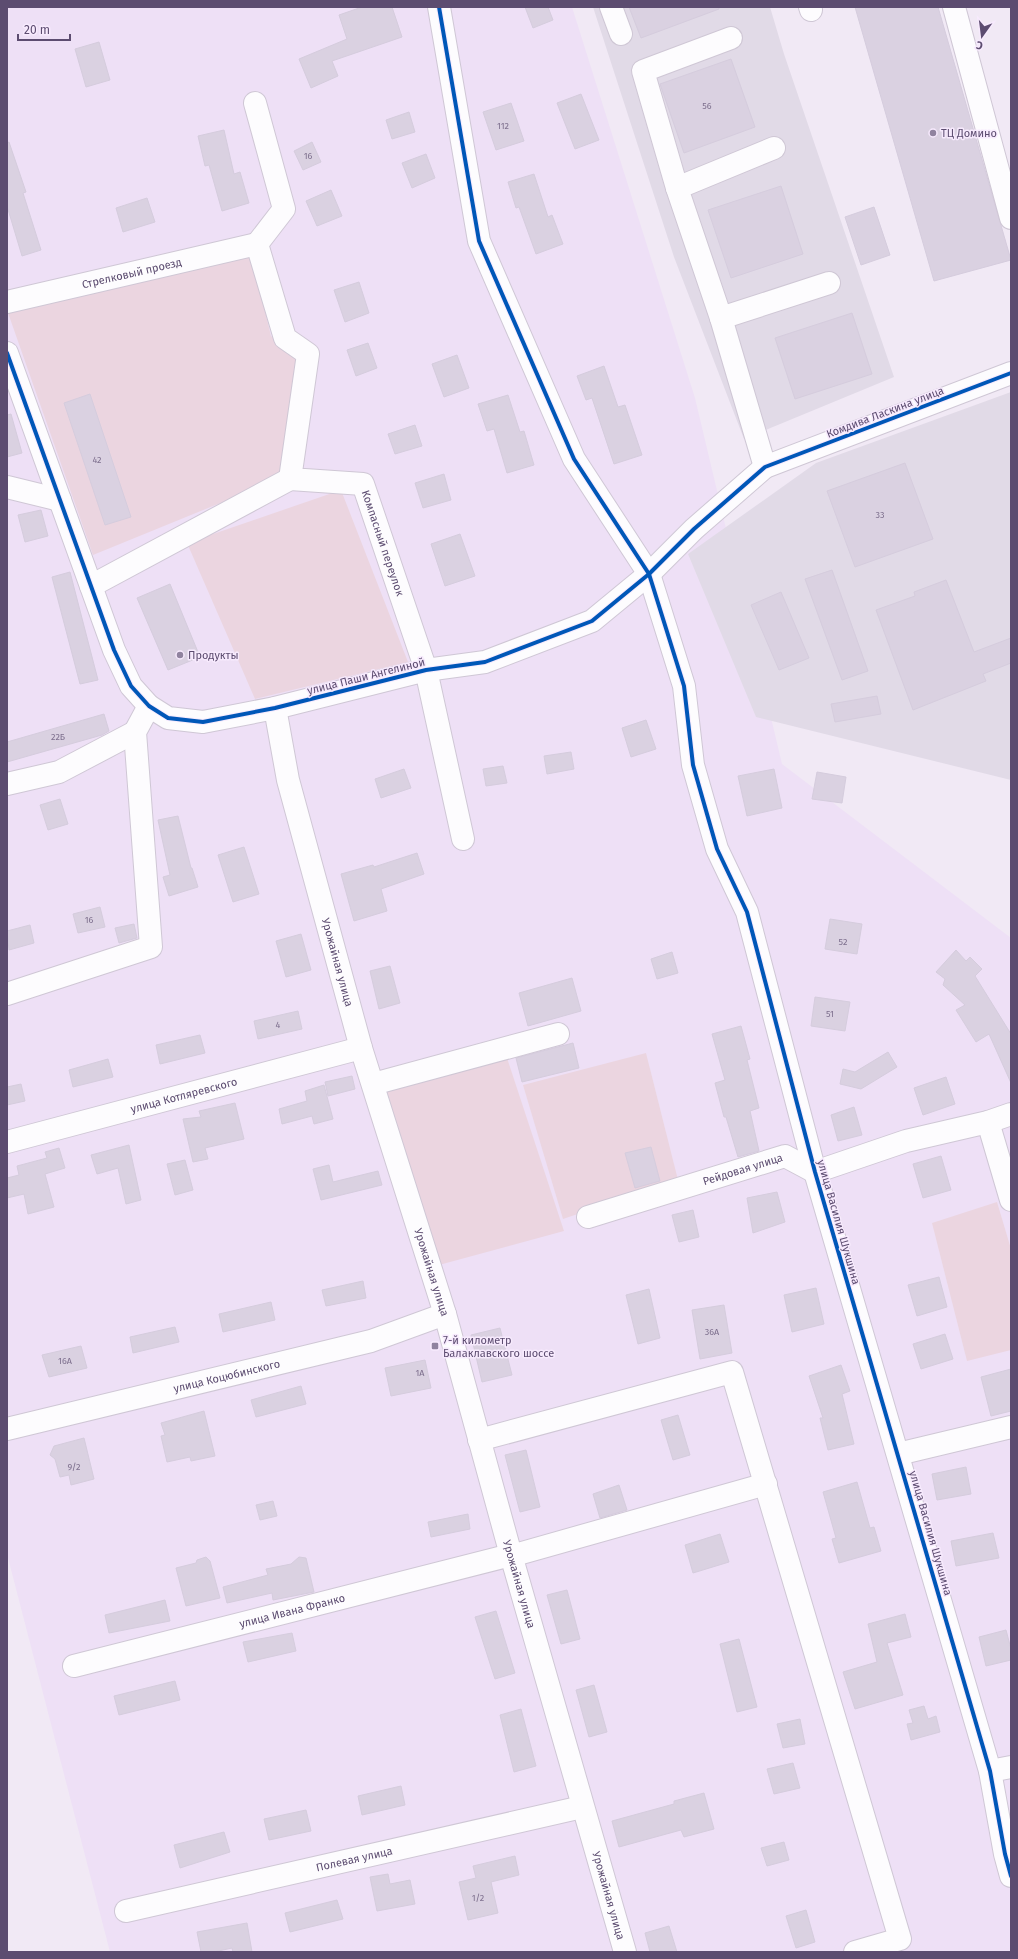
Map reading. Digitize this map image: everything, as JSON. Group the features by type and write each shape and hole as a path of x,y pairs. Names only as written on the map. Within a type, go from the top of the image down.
{"street":[{"name":"улица Василия Шукшина","path":"439,7 479,241 574,459 649,574 684,686 693,765 717,849 747,912 815,1172 898,1454 1001,1769 1005,1854 1011,1876"},
{"path":"611,7 621,34"},
{"path":"954,7 1011,218"},
{"path":"731,38 643,71 677,188 721,318 765,467"},
{"path":"91,586 290,479 308,354 285,338 257,244 284,209 255,103"},
{"path":"677,188 774,148"},
{"name":"Стрелковый проезд","path":"7,302 257,244"},
{"path":"721,318 829,283"},
{"name":"улица Паши Ангелиной","path":"7,354 114,650 131,686 149,706 168,718 203,722 275,708 426,670 486,662 592,620 649,574 694,529 765,467"},
{"name":"Комдива Ласкина улица","path":"765,467 1011,373"},
{"name":"Компасный переулок","path":"290,479 363,484 426,670"},
{"path":"7,487 60,500"},
{"path":"426,670 463,839"},
{"path":"7,994 151,947 135,732 149,706"},
{"name":"Урожайная улица","path":"275,708 288,780 361,1048 374,1084 444,1314 582,1807 625,1952"},
{"path":"7,784 59,772 135,732"},
{"path":"374,1084 558,1034"},
{"name":"улица Котляревского","path":"7,1142 361,1048"},
{"path":"815,1172 906,1141 988,1122 1011,1114"},
{"path":"988,1122 1011,1200"},
{"name":"Рейдовая улица","path":"588,1217 785,1156 815,1172"},
{"name":"улица Коцюбинского","path":"7,1428 372,1341 444,1314"},
{"path":"479,1440 732,1372 902,1945 855,1952"},
{"path":"898,1454 1011,1427"},
{"name":"улица Ивана Франко","path":"74,1666 511,1556 766,1484"},
{"name":"Полевая улица","path":"126,1910 582,1807"}],"shaded area":[{"path":"7,7 572,7 695,398 782,764 1011,938 1011,1952 110,1952 7,1554"},
{"path":"593,7 770,7 784,54 894,377 744,439 674,257"},
{"path":"251,254 271,336 299,358 284,477 93,555 7,310"},
{"path":"1011,392 1011,780 756,717 688,554 816,463"},
{"path":"341,490 408,662 255,699 187,543"},
{"path":"646,1053 678,1180 563,1219 523,1085"},
{"path":"507,1058 564,1231 439,1265 381,1088"},
{"path":"997,1202 1011,1249 1011,1350 967,1361 932,1223"}],"building":[{"path":"362,7 392,7 402,37 332,61 338,76 311,88 299,59 347,39 339,15"},
{"path":"525,7 548,7 553,20 533,28"},
{"path":"629,7 719,7 719,9 641,38"},
{"name":"ТЦ Домино","path":"855,7 938,7 1011,260 934,281"},
{"path":"99,42 110,80 86,87 75,49"},
{"path":"731,59 755,127 684,153 660,84"},
{"path":"581,94 599,140 575,149 557,103"},
{"path":"511,103 524,141 496,150 483,112"},
{"path":"409,112 415,132 392,139 386,120"},
{"path":"224,130 234,174 240,172 249,203 222,211 209,165 205,166 198,136"},
{"path":"9,142 26,192 23,193 41,250 22,256 7,206 7,143"},
{"path":"312,142 321,162 303,170 294,151"},
{"path":"426,154 435,178 412,188 402,163"},
{"path":"534,174 548,217 552,215 563,244 536,254 519,207 516,208 508,182"},
{"path":"781,186 803,254 731,278 708,210"},
{"path":"331,190 342,216 317,226 306,201"},
{"path":"147,198 155,222 123,232 116,208"},
{"path":"874,207 890,255 861,265 845,217"},
{"path":"359,282 369,313 345,322 334,290"},
{"path":"852,313 872,374 795,399 775,338"},
{"path":"368,343 377,368 356,376 347,350"},
{"path":"457,355 469,388 444,397 432,364"},
{"path":"604,366 618,407 625,405 642,455 614,464 592,398 586,400 577,376"},
{"path":"90,394 131,517 105,525 64,403"},
{"path":"508,395 520,432 524,431 534,465 507,473 494,429 487,431 478,404"},
{"path":"11,414 22,453 7,457 7,415"},
{"path":"415,425 422,446 395,454 388,434"},
{"path":"905,463 933,539 855,567 827,491"},
{"path":"444,474 451,500 423,508 415,483"},
{"path":"41,510 48,536 25,542 18,515"},
{"path":"460,534 475,576 445,586 431,544"},
{"path":"832,570 868,671 842,680 805,579"},
{"path":"70,572 98,680 80,684 52,577"},
{"path":"946,580 974,652 1011,638 1011,663 983,674 986,681 913,710 876,610 915,596 914,592"},
{"path":"170,584 200,657 168,670 137,598"},
{"path":"781,592 809,658 779,670 751,605"},
{"path":"877,696 881,714 835,722 831,704"},
{"path":"104,714 109,731 102,735 7,762 7,742"},
{"path":"646,720 656,749 631,757 622,728"},
{"path":"571,752 574,769 547,774 544,756"},
{"path":"503,766 507,783 486,786 483,769"},
{"path":"404,769 411,788 381,798 375,779"},
{"path":"774,769 782,808 747,816 738,776"},
{"path":"817,772 846,777 842,803 812,799"},
{"path":"60,799 68,824 48,830 40,805"},
{"path":"178,816 191,868 198,887 169,896 163,877 170,875 158,820"},
{"path":"244,847 259,894 233,902 218,855"},
{"path":"417,853 424,874 381,889 387,911 354,921 341,874 373,865 374,867"},
{"path":"100,907 105,927 78,933 73,914"},
{"path":"830,919 862,924 857,954 825,949"},
{"path":"134,924 137,938 119,943 115,928"},
{"path":"30,925 34,943 9,950 7,931"},
{"path":"301,934 311,970 286,977 276,941"},
{"path":"956,950 966,961 970,957 982,969 975,976 1011,1034 1011,1083 989,1034 976,1042 956,1010 965,1005 943,985 945,979 936,972"},
{"path":"672,952 678,973 657,979 651,959"},
{"path":"390,966 400,1003 379,1009 370,971"},
{"path":"572,978 581,1011 528,1026 519,993"},
{"path":"815,997 850,1002 845,1031 811,1026"},
{"path":"298,1011 302,1029 258,1039 254,1021"},
{"path":"741,1026 750,1059 747,1060 759,1108 750,1111 759,1151 738,1157 726,1117 724,1117 715,1083 725,1080 712,1034"},
{"path":"200,1035 205,1053 160,1064 156,1045"},
{"path":"573,1043 579,1068 522,1082 516,1058"},
{"path":"888,1052 897,1067 861,1089 840,1084 843,1069 855,1072"},
{"path":"108,1059 113,1077 73,1087 69,1070"},
{"path":"352,1076 355,1089 328,1096 325,1082"},
{"path":"946,1077 955,1104 923,1115 914,1088"},
{"path":"21,1084 25,1101 7,1105 7,1087"},
{"path":"324,1085 333,1119 314,1124 312,1116 282,1124 279,1109 307,1101 305,1091"},
{"path":"235,1103 244,1139 205,1148 208,1159 193,1162 183,1119 201,1117 199,1111"},
{"path":"854,1107 862,1135 838,1141 831,1115"},
{"path":"129,1145 141,1200 126,1204 118,1168 97,1174 91,1155"},
{"path":"651,1147 660,1181 635,1188 625,1153"},
{"path":"59,1148 65,1168 45,1174 54,1207 28,1214 24,1194 7,1198 7,1178 19,1175 17,1166 47,1158 45,1152"},
{"path":"941,1156 951,1190 923,1198 913,1164"},
{"path":"185,1160 193,1190 175,1195 167,1164"},
{"path":"329,1165 333,1182 378,1171 382,1185 321,1200 313,1169"},
{"path":"777,1192 785,1222 753,1233 747,1198"},
{"path":"693,1210 699,1237 679,1242 672,1215"},
{"path":"939,1277 947,1307 917,1316 908,1285"},
{"path":"363,1281 366,1298 326,1306 322,1290"},
{"path":"816,1288 824,1324 792,1332 784,1295"},
{"path":"649,1289 660,1338 638,1344 626,1295"},
{"path":"271,1302 275,1320 223,1332 219,1314"},
{"path":"724,1305 732,1353 700,1359 692,1310"},
{"path":"175,1327 179,1342 133,1353 130,1337"},
{"path":"500,1328 512,1375 482,1382 471,1335"},
{"path":"945,1334 953,1359 921,1369 913,1344"},
{"path":"81,1346 87,1368 49,1377 42,1355"},
{"path":"425,1360 431,1388 391,1396 385,1368"},
{"path":"841,1365 850,1391 842,1394 854,1444 828,1450 820,1418 823,1418 809,1376"},
{"path":"1011,1369 1011,1411 991,1416 981,1377"},
{"path":"301,1386 306,1404 256,1417 251,1400"},
{"path":"204,1411 215,1456 191,1461 190,1457 167,1462 161,1436 165,1435 161,1423"},
{"path":"678,1415 690,1455 673,1460 661,1420"},
{"path":"84,1438 94,1479 71,1485 69,1475 60,1477 55,1459 50,1455 54,1446"},
{"path":"526,1450 540,1507 520,1512 505,1455"},
{"path":"966,1467 971,1494 937,1500 932,1474"},
{"path":"857,1482 870,1528 874,1527 881,1551 839,1563 832,1539 836,1538 823,1492"},
{"path":"619,1485 627,1510 600,1518 593,1494"},
{"path":"273,1501 277,1516 260,1520 256,1505"},
{"path":"468,1514 470,1529 431,1537 428,1522"},
{"path":"993,1533 999,1558 956,1566 951,1541"},
{"path":"720,1534 729,1562 693,1573 685,1545"},
{"path":"206,1557 210,1561 220,1598 186,1606 176,1568 196,1563 197,1560"},
{"path":"299,1557 306,1558 314,1592 273,1600 272,1593 227,1603 223,1587 268,1575 266,1569 291,1564"},
{"path":"567,1590 580,1639 561,1644 547,1595"},
{"path":"165,1600 170,1621 109,1633 105,1615"},
{"path":"496,1611 515,1673 495,1679 475,1617"},
{"path":"905,1614 911,1637 887,1643 903,1695 855,1709 843,1672 877,1662 868,1624"},
{"path":"1006,1630 1011,1649 1011,1660 986,1666 979,1637"},
{"path":"292,1633 296,1651 248,1662 243,1642"},
{"path":"739,1639 757,1707 737,1712 720,1644"},
{"path":"175,1681 180,1700 119,1715 114,1696"},
{"path":"594,1685 607,1732 589,1737 576,1690"},
{"path":"924,1706 928,1719 936,1716 940,1732 911,1740 907,1724 913,1723 909,1710"},
{"path":"521,1709 536,1766 514,1772 500,1715"},
{"path":"800,1719 805,1744 783,1748 777,1724"},
{"path":"793,1763 800,1788 774,1794 767,1769"},
{"path":"401,1786 405,1805 362,1815 358,1796"},
{"path":"704,1793 714,1829 684,1837 681,1830 619,1847 612,1821 674,1804 674,1801"},
{"path":"306,1810 311,1831 269,1840 264,1819"},
{"path":"224,1832 230,1852 180,1868 174,1845"},
{"path":"784,1842 789,1860 767,1866 761,1848"},
{"path":"515,1856 519,1875 491,1882 498,1913 468,1920 459,1882 476,1878 473,1866"},
{"path":"388,1874 390,1884 410,1880 415,1904 377,1911 370,1877"},
{"path":"337,1900 343,1919 290,1932 285,1913"},
{"path":"806,1910 815,1942 796,1948 786,1916"},
{"path":"247,1923 252,1952 233,1952 232,1948 214,1952 201,1952 197,1932"},
{"path":"669,1926 677,1952 650,1952 645,1933"}],"cycle path":[{"path":"439,7 479,241 574,459 649,574 684,686 693,765 717,849 747,912 815,1172 990,1771 1005,1854 1011,1876"},
{"path":"7,353 114,650 131,686 149,706 168,718 203,722 275,708 426,670 485,662 592,621 649,574 694,529 765,467 1011,373"}],"place":[{"name":"ТЦ Домино","path":"933,133"},
{"name":"Продукты","path":"180,655"},
{"name":"7-й километр Балаклавского шоссе","path":"435,1346"}]}
